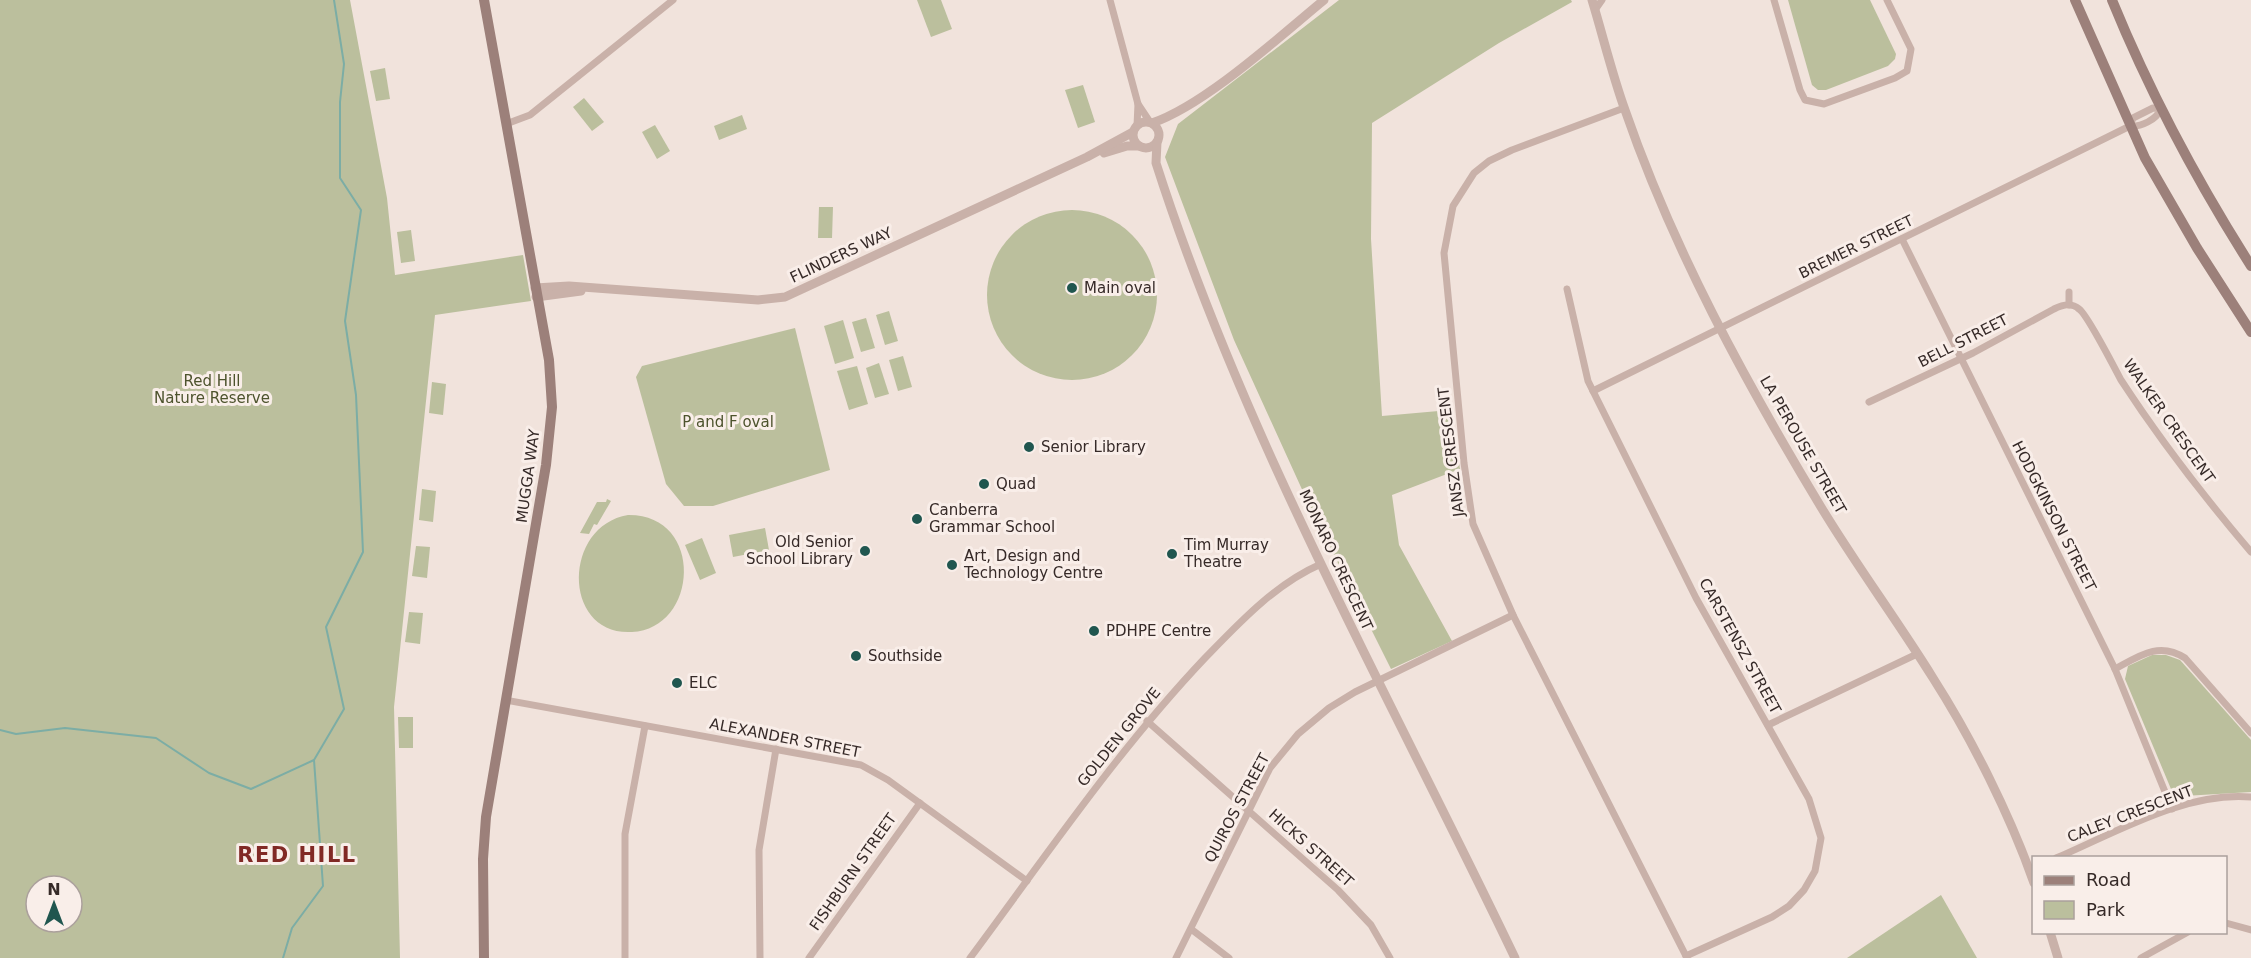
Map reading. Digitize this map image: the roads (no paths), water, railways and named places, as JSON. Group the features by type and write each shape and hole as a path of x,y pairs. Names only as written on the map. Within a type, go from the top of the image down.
{"main road":[{"name":"MUGGA WAY","path":"484,0 549,360 551,430 484,834 484,958"},
{"path":"2076,0 2130,126 2171,205 2251,332"},
{"path":"2112,0 2161,109 2223,222 2251,266"}],"street":[{"path":"506,124 530,115 673,0"},
{"path":"1110,0 1138,104 1158,137"},
{"path":"1135,129 1172,116 1236,70 1323,0"},
{"path":"1593,5 1602,0"},
{"path":"1774,0 1800,90 1805,100 1824,104 1895,78 1907,71 1911,49 1887,0"},
{"name":"LA PEROUSE STREET","path":"1593,5 1624,108 1669,219 1720,330 1815,498 1854,561 1933,677 1970,743 2031,868"},
{"path":"1138,104 1134,140 1141,146 1150,147 1172,116"},
{"name":"JANSZ CRESCENT","path":"1624,108 1489,161 1474,173 1461,190 1449,218 1444,253 1473,524 1513,615 1686,957"},
{"name":"BREMER STREET","path":"1593,391 2130,126 2133,118 2153,108 2161,109"},
{"name":"FLINDERS WAY","path":"535,292 589,289 758,300 784,297 1087,157 1135,129"},
{"name":"MONARO CRESCENT","path":"1155,164 1158,137"},
{"name":"FLINDERS WAY","path":"1087,157 1127,146 1141,146"},
{"name":"MONARO CRESCENT","path":"1141,146 1155,164 1207,308 1321,564 1515,958"},
{"name":"HODGKINSON STREET","path":"1902,239 2115,669 2172,809"},
{"name":"CARSTENSZ STREET","path":"1567,289 1588,381 1696,598 1768,725 1817,819 1821,838 1815,871 1804,890 1772,917 1686,957"},
{"path":"2069,292 2069,305"},
{"name":"BELL STREET","path":"1869,402 1961,359 2054,309 2069,305"},
{"name":"WALKER CRESCENT","path":"2069,305 2083,312 2099,343 2148,418 2251,552"},
{"name":"GOLDEN GROVE","path":"970,958 1078,810 1148,721 1239,624 1276,591 1321,564"},
{"name":"QUIROS STREET","path":"1176,958 1270,768 1298,734 1329,708 1513,615"},
{"path":"2115,669 2152,649 2176,653 2185,658 2251,733"},
{"path":"1768,725 1917,654"},
{"name":"ALEXANDER STREET","path":"505,700 861,765 877,773 920,803 1027,881"},
{"name":"HICKS STREET","path":"1148,721 1338,890 1371,925 1390,958"},
{"path":"625,958 625,834 645,726"},
{"path":"760,958 759,850 776,749"},
{"name":"CALEY CRESCENT","path":"2061,856 2172,809 2206,799 2251,797"},
{"name":"FISHBURN STREET","path":"809,958 920,803"},
{"path":"2227,923 2251,930"},
{"path":"1191,929 1228,958"},
{"path":"2050,934 2058,958"},
{"path":"2141,958 2186,934"}],"waterway":[{"path":"0,730 16,734 65,728 156,738 209,773 251,789 314,760 344,709 326,627 363,552 356,395 345,321 361,210 340,178 340,102 344,64 334,0"},
{"path":"283,958 292,928 323,886 314,760"}],"place":[{"name":"Main oval","path":"1072,288"},
{"name":"Senior Library","path":"1029,447"},
{"name":"Quad","path":"984,484"},
{"name":"Canberra Grammar School","path":"917,519"},
{"name":"Old Senior School Library","path":"865,551"},
{"name":"Tim Murray Theatre","path":"1172,554"},
{"name":"Art, Design and Technology Centre","path":"952,565"},
{"name":"PDHPE Centre","path":"1094,631"},
{"name":"Southside","path":"856,656"},
{"name":"ELC","path":"677,683"}],"district":[{"name":"RED HILL","path":"297,855"}],"park label":[{"name":"Red Hill Nature Reserve","path":"212,390"},
{"name":"P and F oval","path":"728,422"}]}
